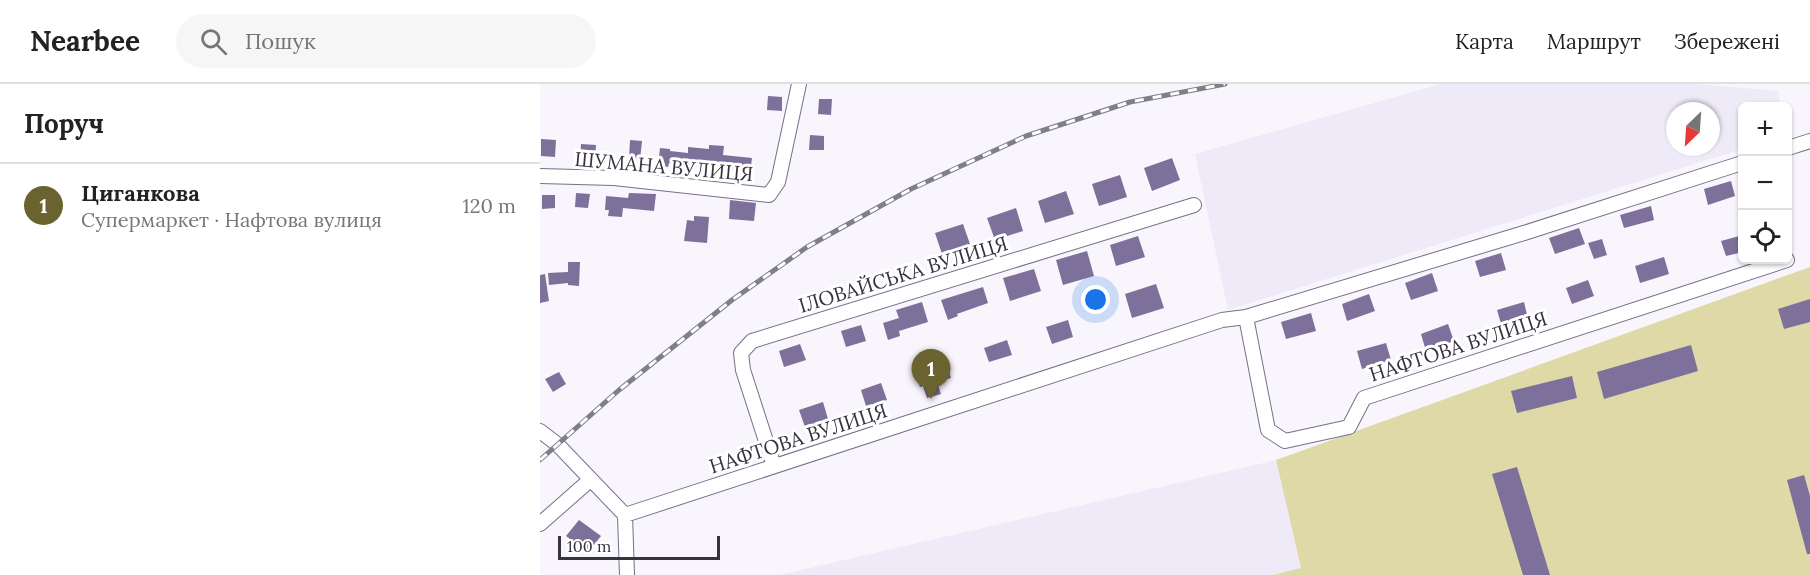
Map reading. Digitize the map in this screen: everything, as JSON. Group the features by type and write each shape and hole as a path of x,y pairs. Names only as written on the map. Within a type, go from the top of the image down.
{"street":[{"name":"ШУМАНА ВУЛИЦЯ","path":"540,176 614,178 769,195 778,182 799,84"},
{"path":"1792,147 1810,141"},
{"name":"НАФТОВА ВУЛИЦЯ","path":"625,516 1222,320 1246,317 1524,233 1738,165"},
{"name":"ІЛОВАЙСЬКА ВУЛИЦЯ","path":"774,466 743,370 741,353 752,341 1194,205"},
{"name":"НАФТОВА ВУЛИЦЯ","path":"1246,317 1268,430 1285,441 1349,427 1365,398 1773,264"},
{"path":"540,431 557,444 625,516 627,575"},
{"path":"540,524 590,480"}],"shaded area":[{"path":"1441,84 1696,84 1779,91 1780,102 1738,102 1738,150 1720,156 1720,102 1666,102 1666,156 1720,156 1228,310 1195,154"},
{"path":"1810,267 1810,575 1273,575 1301,568 1276,460"},
{"path":"1276,460 1301,569 1273,575 780,575"}],"building":[{"path":"768,96 782,97 782,111 767,110"},
{"path":"819,99 832,99 831,115 818,114"},
{"path":"810,135 824,136 824,150 809,150"},
{"path":"541,139 556,140 555,157 541,156"},
{"path":"630,140 642,141 640,160 629,159"},
{"path":"581,144 596,145 595,162 580,161"},
{"path":"709,145 724,146 723,155 752,158 750,174 737,173 737,170 669,163 668,167 658,166 660,148 688,153 688,147 709,149"},
{"path":"1172,158 1180,180 1152,191 1144,168"},
{"path":"1120,175 1127,197 1099,206 1092,184"},
{"path":"1731,181 1735,196 1708,205 1704,189"},
{"path":"1066,191 1074,214 1045,223 1038,201"},
{"path":"576,193 590,194 588,208 575,207"},
{"path":"629,193 656,194 654,211 623,208 622,217 608,216 609,210 605,210 606,196 628,198"},
{"path":"542,195 555,195 555,208 542,209"},
{"path":"730,200 756,203 754,221 729,219"},
{"path":"1651,206 1654,220 1624,228 1620,215"},
{"path":"1016,208 1023,231 995,240 987,218"},
{"path":"694,216 709,217 707,243 684,241 687,220 694,221"},
{"path":"963,224 971,247 943,257 935,233"},
{"path":"1579,228 1585,244 1555,254 1549,238"},
{"path":"1138,236 1145,257 1116,266 1110,245"},
{"path":"1738,236 1738,253 1726,256 1721,241"},
{"path":"1602,239 1607,255 1594,259 1588,243"},
{"path":"1087,251 1094,276 1063,285 1056,260"},
{"path":"1501,253 1506,270 1480,277 1475,261"},
{"path":"1664,257 1669,274 1640,283 1635,266"},
{"path":"568,262 580,262 579,286 568,285 568,283 549,285 548,273 568,272"},
{"path":"1034,269 1041,291 1010,301 1003,278"},
{"path":"1432,273 1438,291 1411,300 1405,283"},
{"path":"545,274 549,301 540,303 540,275"},
{"path":"1588,280 1594,296 1572,304 1566,288"},
{"path":"1156,284 1164,308 1132,318 1125,294"},
{"path":"983,287 988,303 957,314 958,316 948,320 941,300"},
{"path":"1369,294 1375,311 1347,321 1342,304"},
{"path":"1810,299 1810,322 1784,329 1778,309"},
{"path":"922,302 928,322 899,331 900,336 888,340 883,323 899,318 896,310"},
{"path":"1524,302 1528,319 1502,327 1497,310"},
{"path":"1311,313 1316,331 1286,339 1281,322"},
{"path":"1068,320 1073,337 1052,344 1046,327"},
{"path":"1448,324 1454,341 1426,351 1421,334"},
{"path":"861,325 866,341 846,347 841,331"},
{"path":"1007,340 1012,355 989,362 984,348"},
{"path":"1386,343 1391,360 1362,369 1357,351"},
{"path":"800,344 806,360 784,367 779,351"},
{"path":"1691,345 1698,371 1604,399 1597,372"},
{"path":"946,362 951,378 937,382 941,394 927,398 915,373 917,372 916,367 927,363 929,367"},
{"path":"559,372 566,384 553,392 545,379"},
{"path":"1572,376 1577,398 1517,413 1511,391"},
{"path":"881,383 887,400 866,406 861,390"},
{"path":"823,402 828,419 805,427 799,410"},
{"path":"1517,467 1550,575 1523,575 1492,474"},
{"path":"1804,475 1810,496 1810,554 1807,554 1787,480"},
{"path":"579,520 601,536 588,552 566,536"}],"railway":[{"path":"540,460 619,390 732,300 807,247 911,189 1026,136 1130,102 1225,84"}],"place":[{"name":"Циганкова","path":"931,399"}]}
